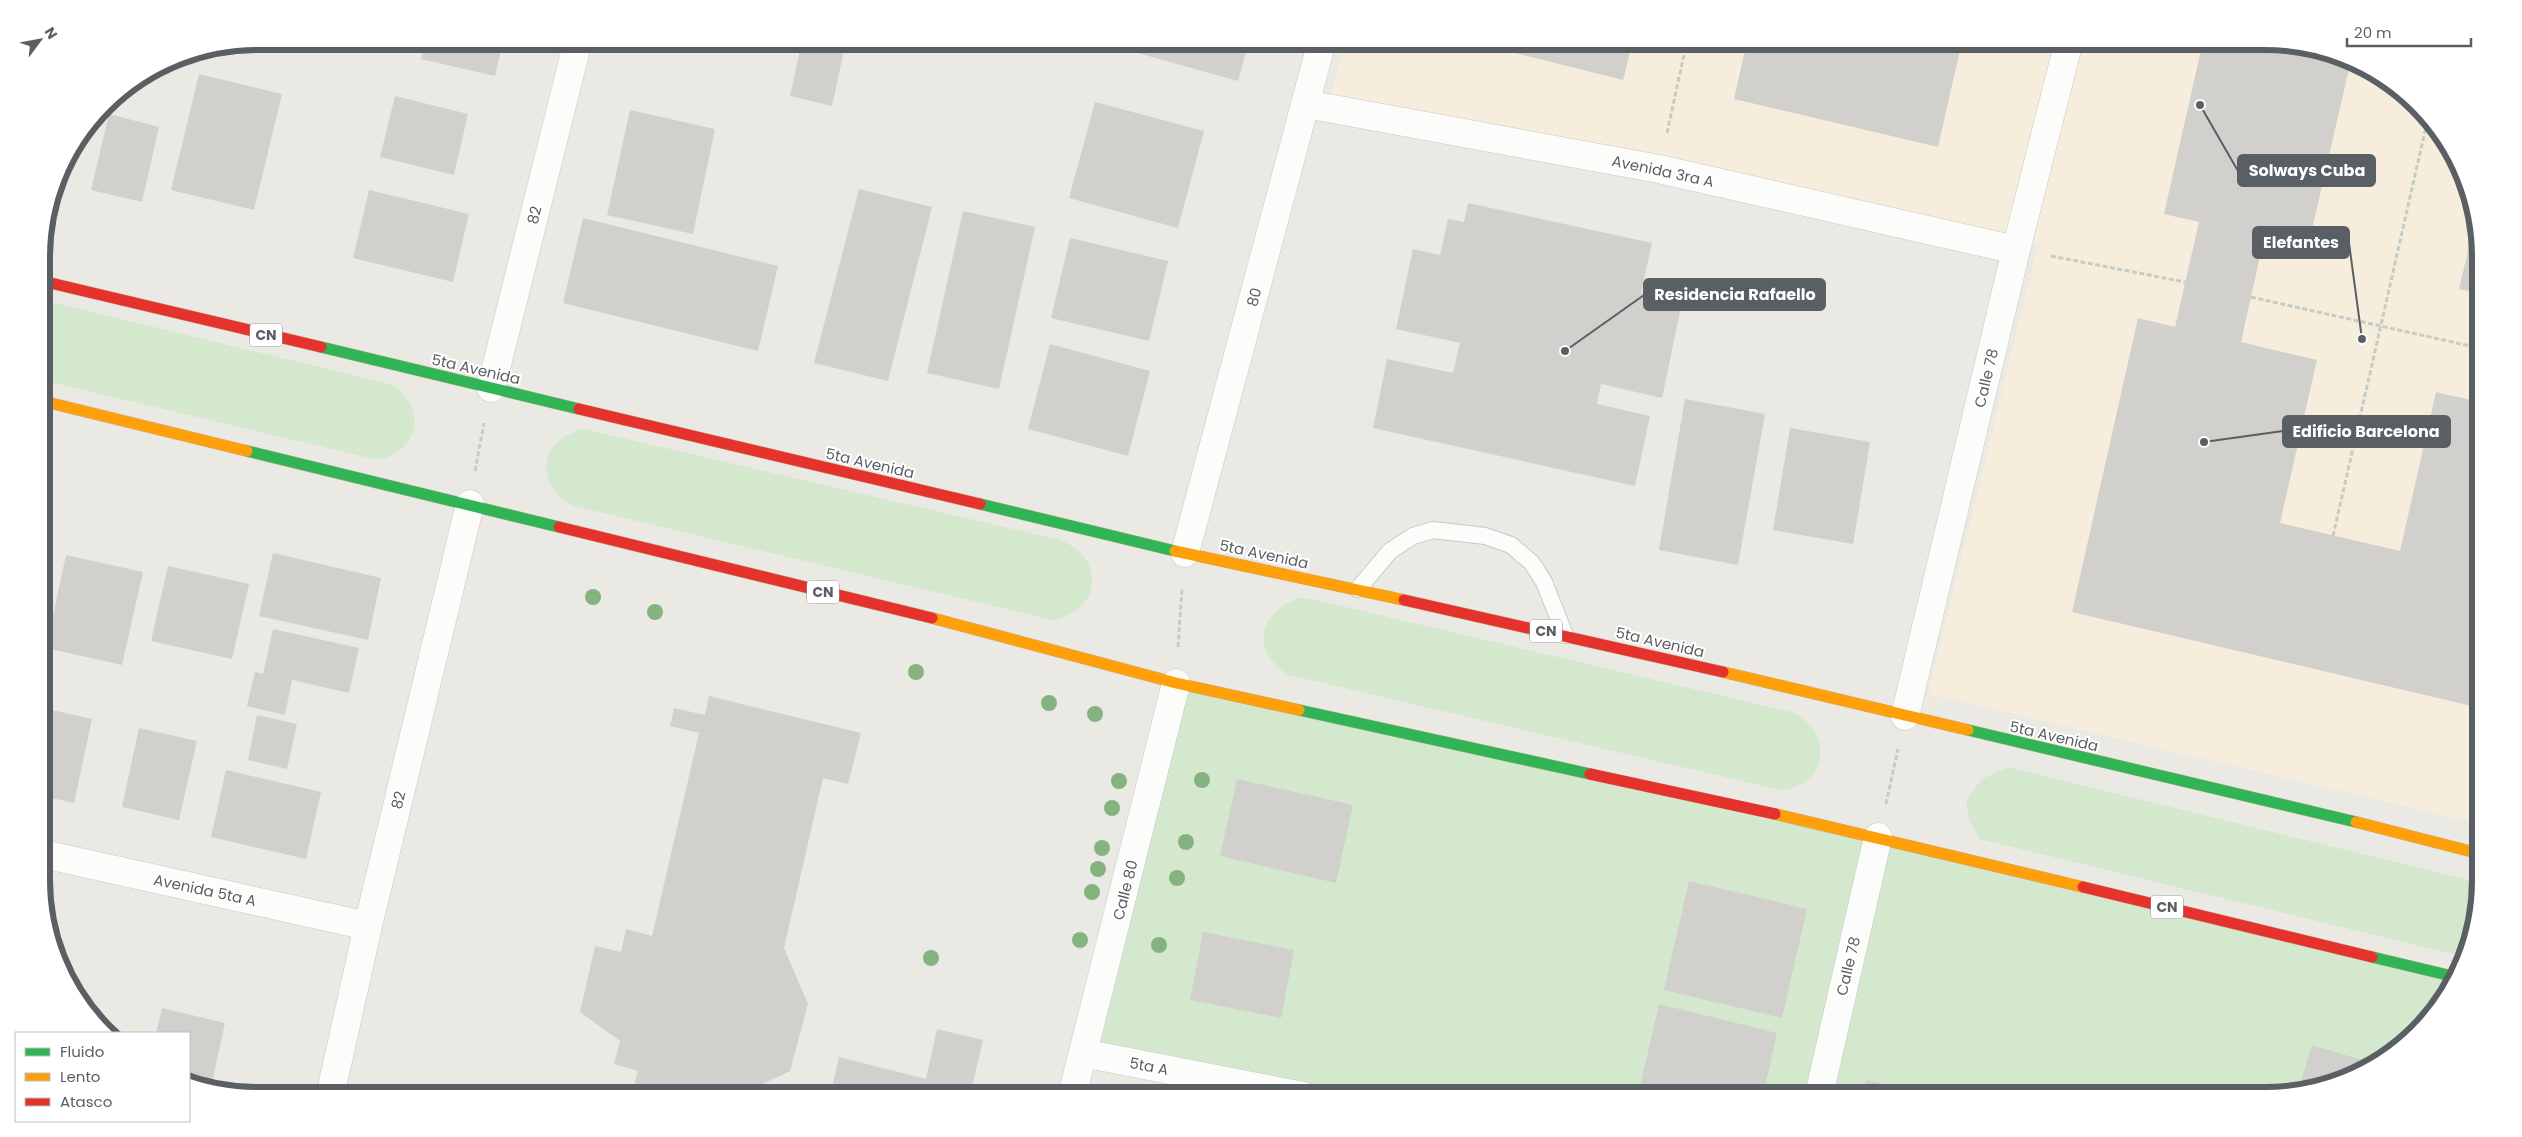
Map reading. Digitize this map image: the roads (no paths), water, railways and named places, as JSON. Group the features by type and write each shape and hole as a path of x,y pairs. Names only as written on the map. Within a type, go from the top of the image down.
{"highway":[{"name":"5ta Avenida","path":"50,283 1184,553 1565,635 2271,801 2472,852"},
{"name":"CN","path":"50,402 965,626 1176,683 1878,837 2449,975"}],"street":[{"name":"82","path":"491,388 576,50"},
{"name":"80","path":"1184,553 1320,50"},
{"name":"Calle 78","path":"1905,716 2016,250 2067,50"},
{"name":"Avenida 3ra A","path":"1306,104 1659,169 2016,250"},
{"name":"82","path":"332,1087 368,926 470,504"},
{"name":"Calle 80","path":"1074,1087 1176,683"},
{"name":"Calle 78","path":"1821,1087 1878,837"},
{"name":"Avenida 5ta A","path":"50,856 368,926"},
{"name":"5ta A","path":"1083,1053 1257,1087"}],"lane":[{"path":"1358,589 1390,551 1413,536 1433,530 1485,536 1511,545 1532,563 1544,582 1565,635"}],"place":[{"name":"Solways Cuba","path":"2200,105"},
{"name":"Elefantes","path":"2362,339"},
{"name":"Residencia Rafaello","path":"1565,351"},
{"name":"Edificio Barcelona","path":"2204,442"}]}
